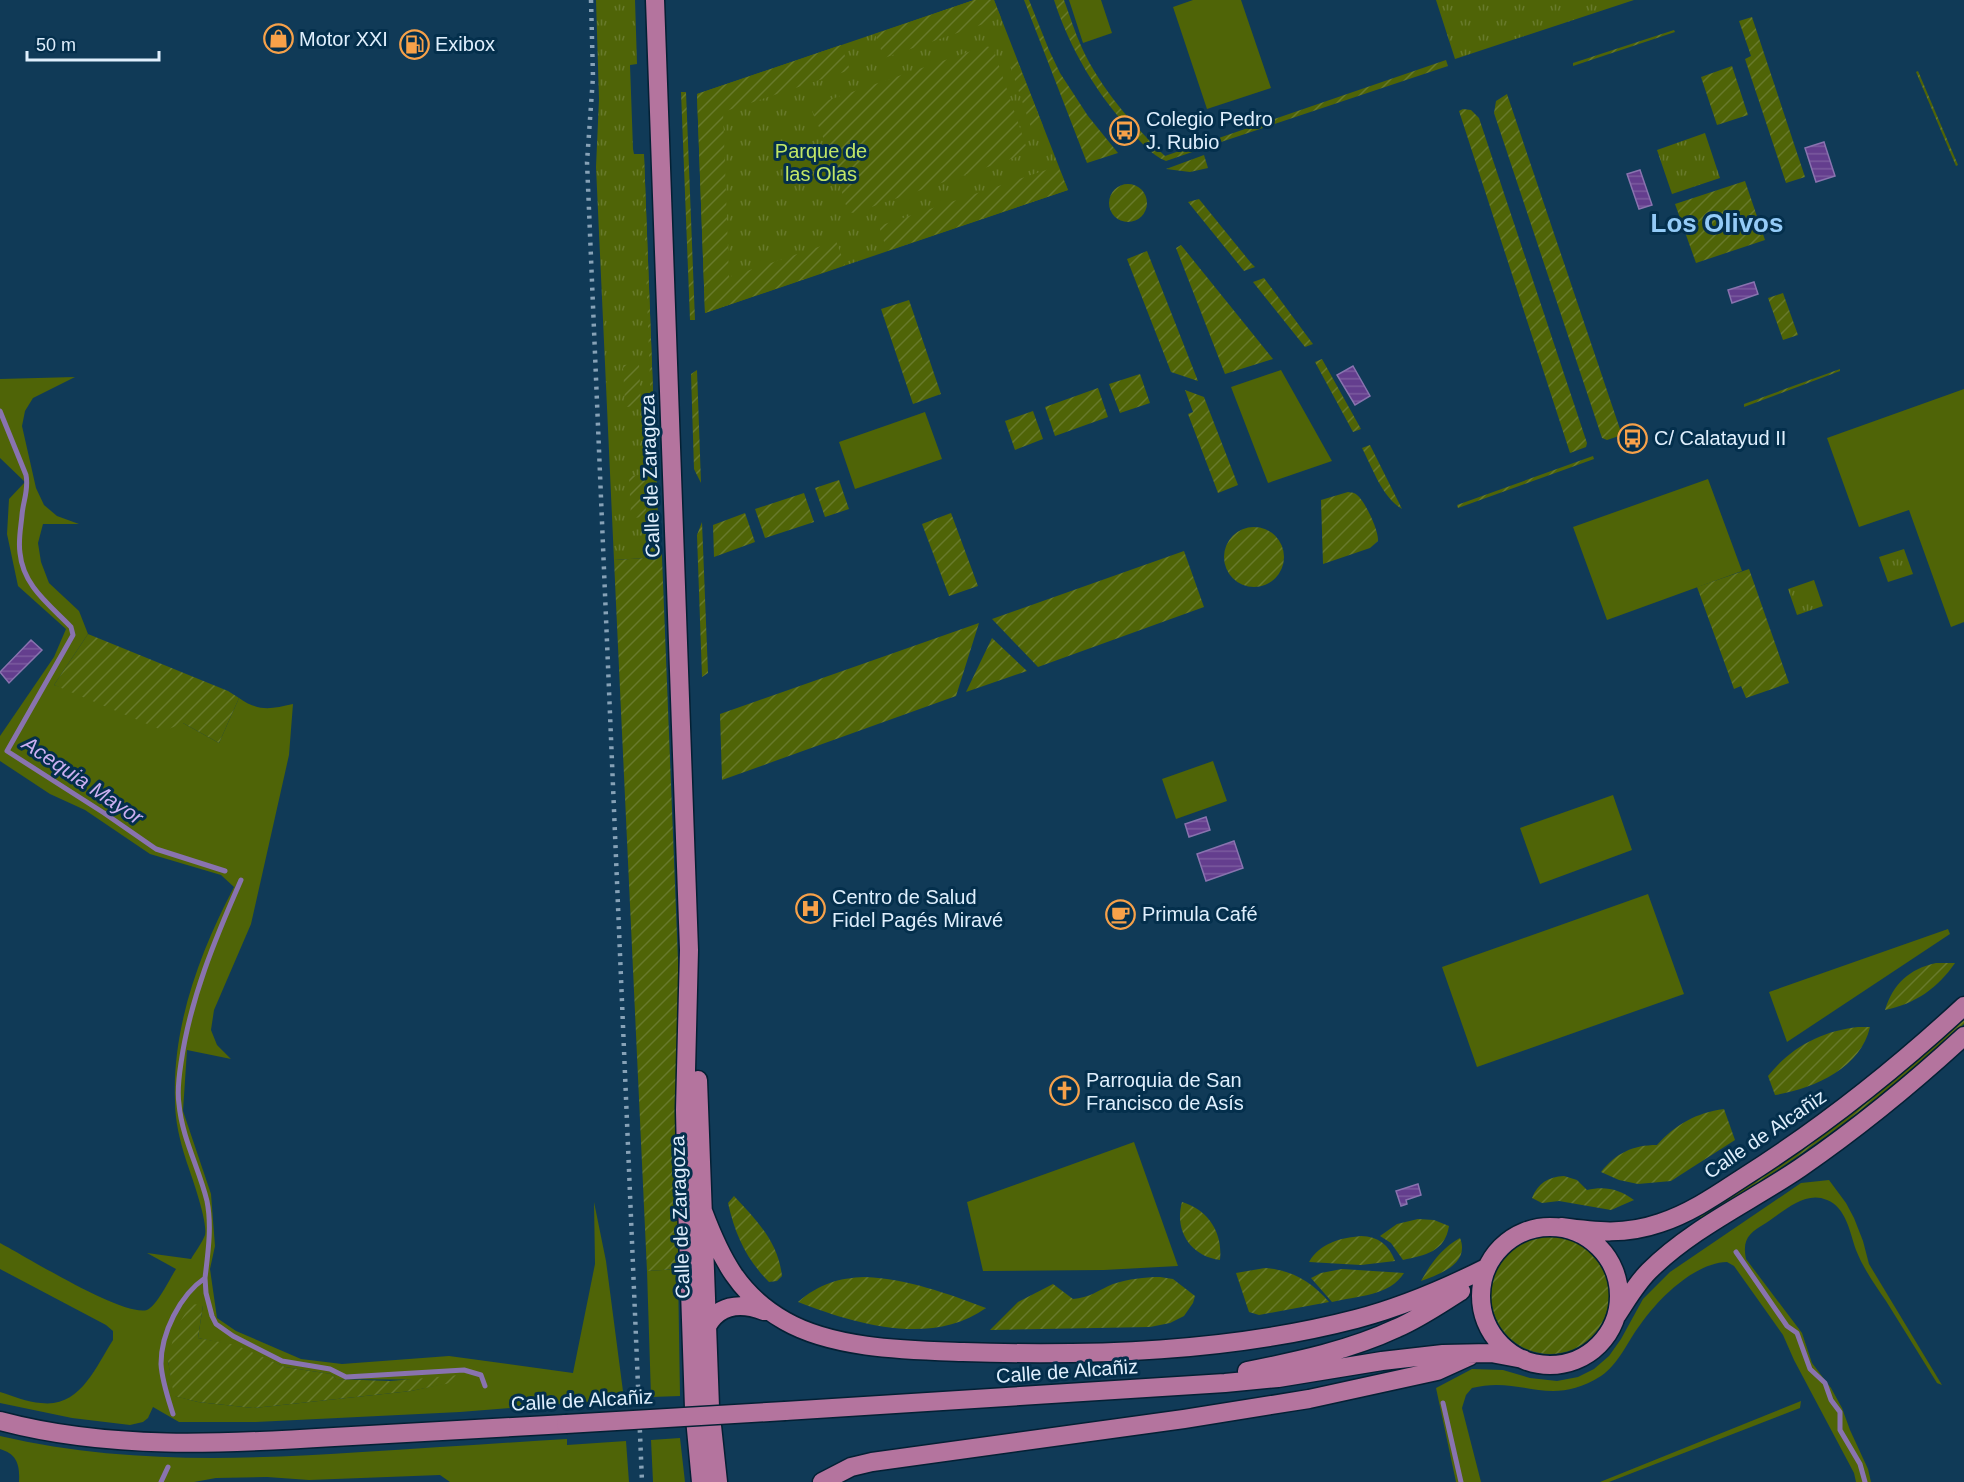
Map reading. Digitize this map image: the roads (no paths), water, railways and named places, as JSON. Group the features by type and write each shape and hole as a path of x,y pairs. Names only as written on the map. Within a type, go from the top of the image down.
{"main road":[{"name":"Calle de Zaragoza","path":"655,0 689,950 686,1110 689,1248 694,1408 701,1482"},
{"name":"Calle de Zaragoza","path":"689,950 695,1012 710,1407 718,1482"},
{"name":"Calle de Alcañiz","path":"1561,1227 1602,1233 1622,1232 1659,1223 1694,1207 1788,1149 1849,1104 1964,1006"},
{"path":"1617,1315 1618,1282 1613,1266 1592,1240 1577,1232 1561,1227 1536,1228 1513,1237 1500,1248 1485,1272 1480,1293 1482,1309 1487,1325 1496,1340 1508,1351 1539,1364 1555,1365 1587,1354 1605,1337 1635,1287 1676,1247 1840,1139 1893,1098 1964,1036"},
{"path":"703,1211 722,1257 732,1274 773,1314"},
{"path":"689,1248 697,1290 702,1407 710,1482"},
{"path":"700,1351 707,1326 721,1311 734,1306 748,1305 773,1314 814,1334 898,1349 999,1353 1135,1350 1241,1340 1354,1319 1420,1299 1485,1272"},
{"name":"Calle de Alcañiz","path":"1169,1386 1283,1364 1365,1341 1429,1312 1485,1272"},
{"path":"822,1482 851,1467 873,1462 1196,1417 1320,1397 1437,1371 1474,1353"},
{"name":"Calle de Alcañiz","path":"0,1421 100,1438 191,1443 283,1440 969,1401 1278,1378 1413,1356 1491,1353 1523,1359"}],"waterway":[{"name":"Acequia Mayor","path":"0,411 27,480 19,538 22,565 32,585 46,603 71,627 73,635 7,751 156,849 225,871"},
{"name":"Acequia Mayor","path":"173,1414 161,1364 164,1340 180,1305 196,1285 205,1278 209,1230 207,1201 181,1117 178,1094 180,1073 185,1039 197,993 241,880"},
{"path":"1736,1252 1787,1326 1797,1333 1810,1369 1825,1383 1831,1400 1840,1412 1840,1430 1860,1464 1865,1482"},
{"path":"205,1278 206,1293 216,1324 233,1336 282,1361 330,1369 346,1377 464,1370 481,1375 485,1386"},
{"path":"1443,1403 1461,1482"},
{"name":"Acequia Mayor","path":"161,1482 168,1467"}],"railway":[{"path":"591,0 593,77 587,162 642,1482"}],"place":[{"name":"Motor XXI","path":"278,39"},
{"name":"Exibox","path":"414,44"},
{"name":"Colegio Pedro J. Rubio","path":"1125,131"},
{"name":"C/ Calatayud II","path":"1633,438"},
{"name":"Centro de Salud Fidel Pagés Miravé","path":"811,908"},
{"name":"Primula Café","path":"1121,914"},
{"name":"Parroquia de San Francisco de Asís","path":"1065,1091"}],"district":[{"name":"Los Olivos","path":"1717,223"}],"park label":[{"name":"Parque de las Olas","path":"821,162"}]}
